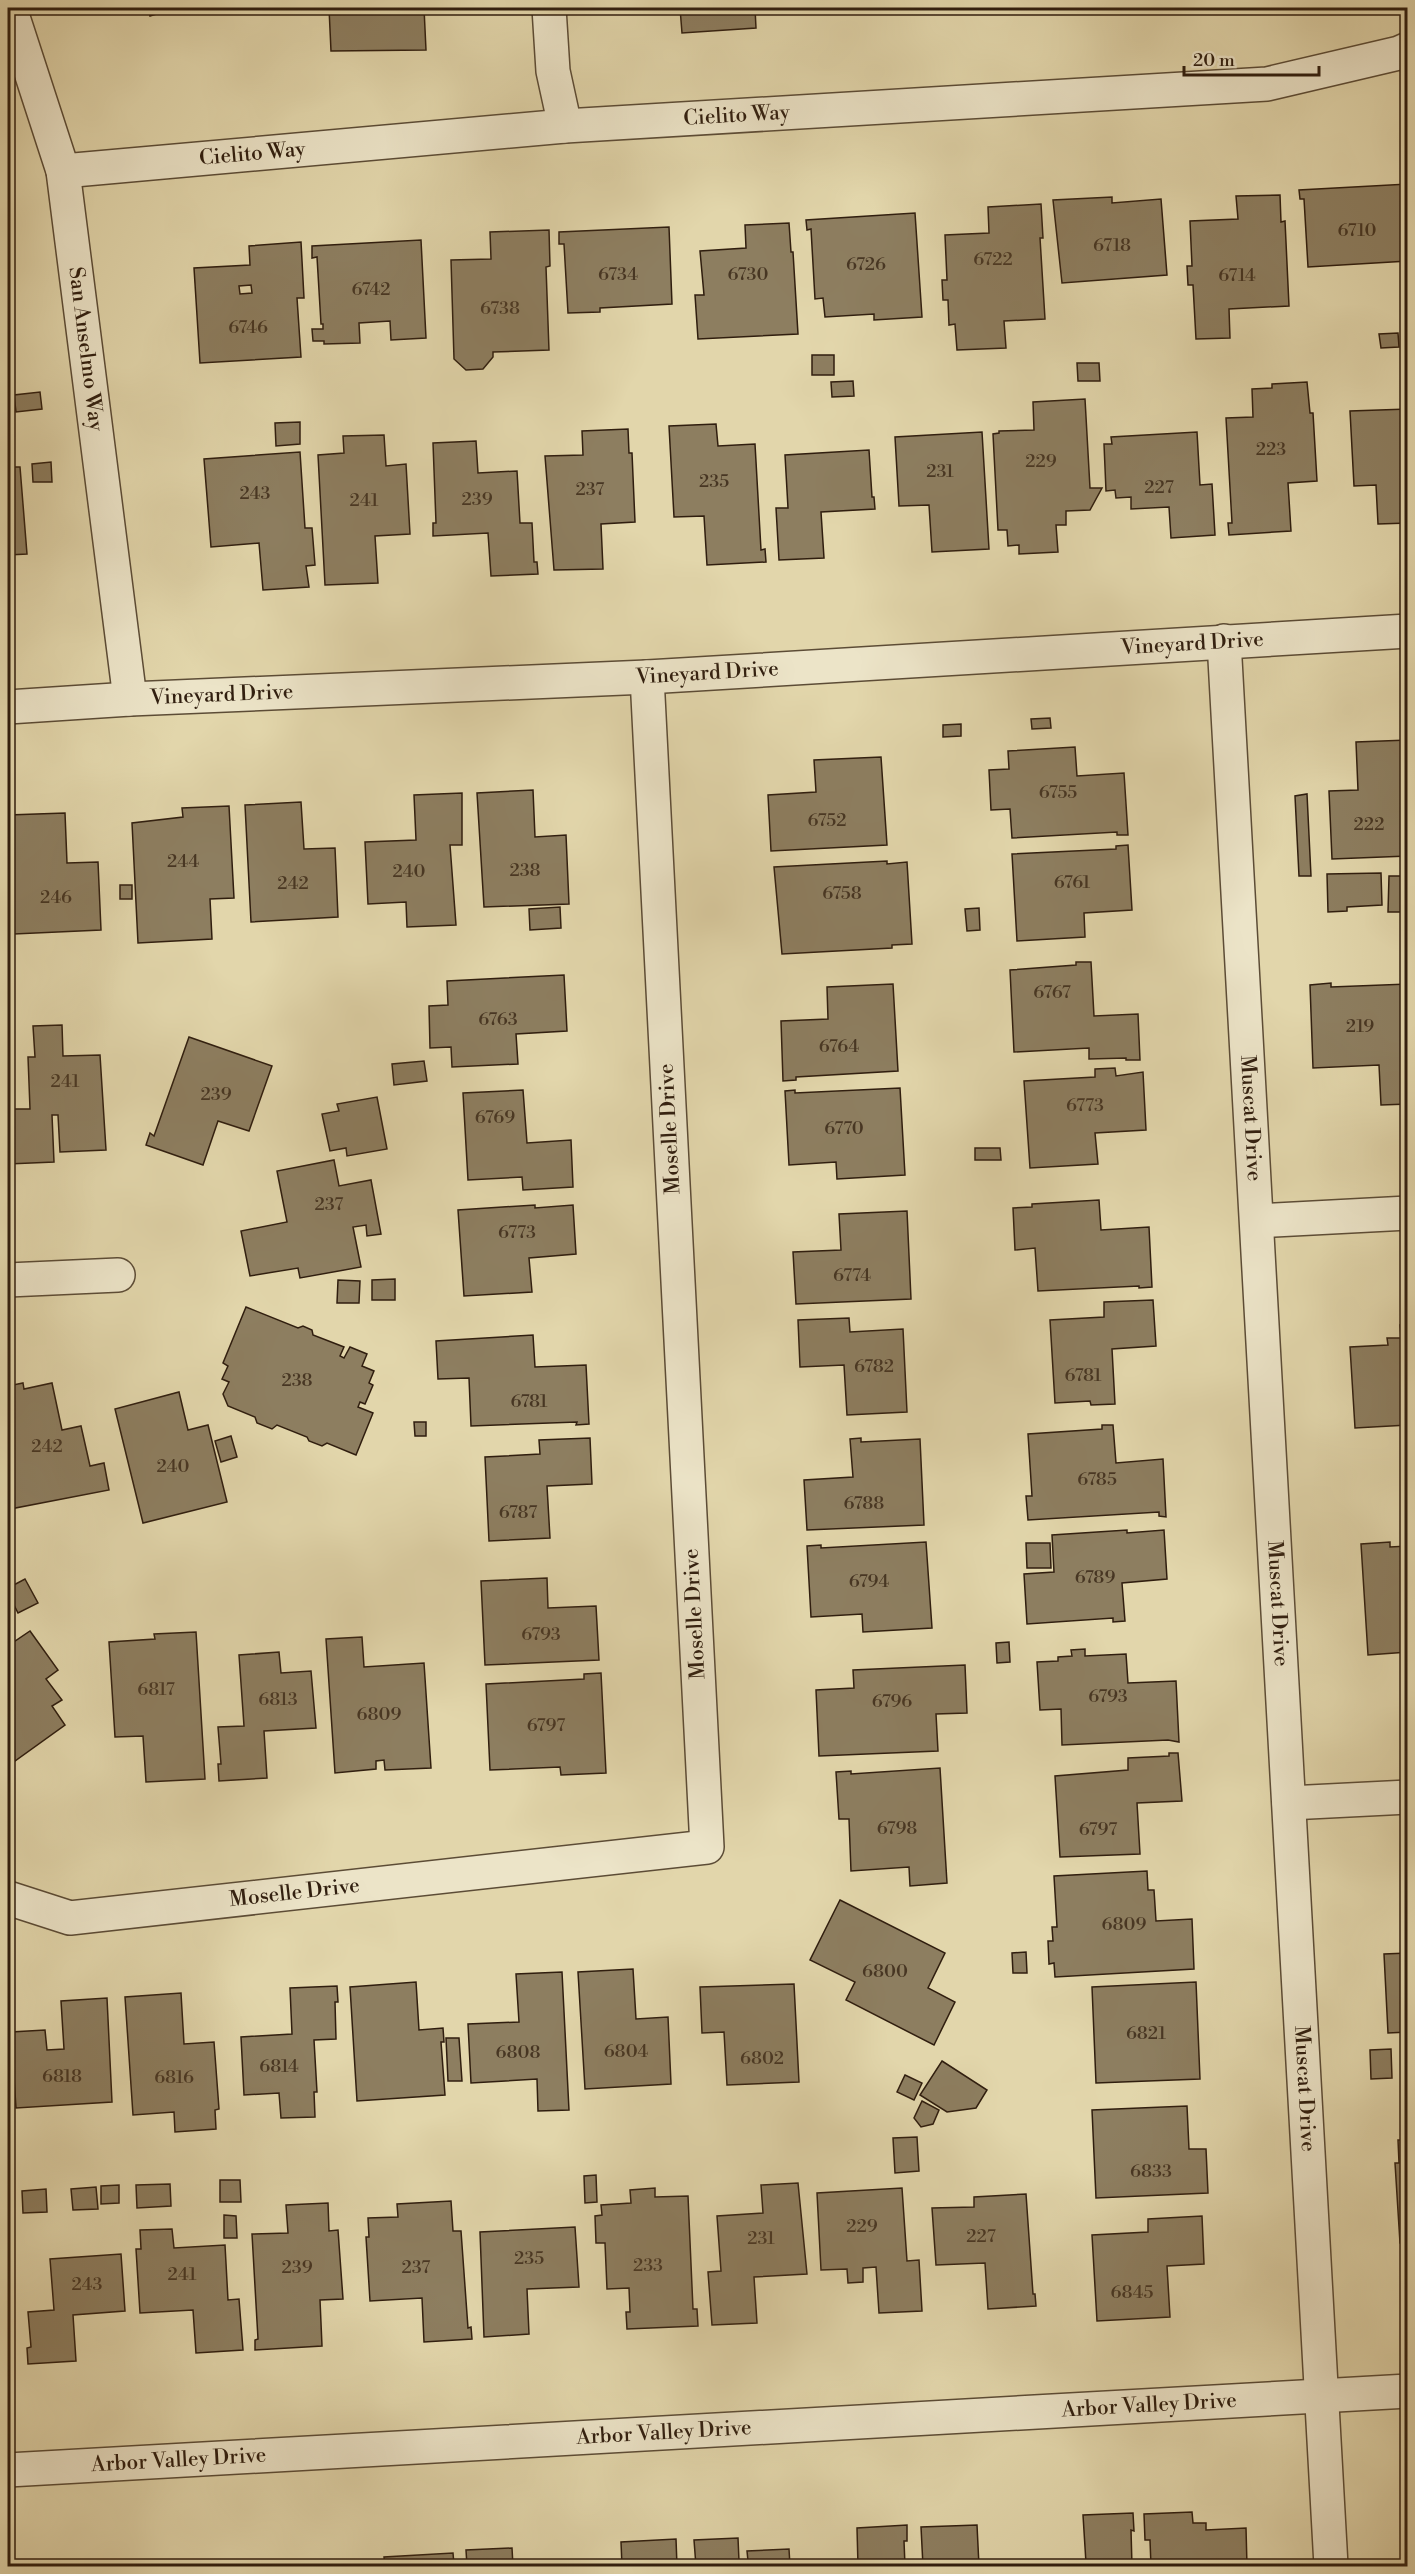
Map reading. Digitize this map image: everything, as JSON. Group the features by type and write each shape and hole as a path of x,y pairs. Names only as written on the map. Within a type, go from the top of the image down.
{"street":[{"name":"San Anselmo Way","path":"10,8 63,171 130,699"},
{"path":"549,8 553,71 565,126"},
{"name":"Cielito Way","path":"63,171 565,126 1267,84 1399,53 1407,49"},
{"name":"Vineyard Drive","path":"8,707 130,699 647,677 1407,631"},
{"name":"Muscat Drive","path":"1224,641 1331,2566"},
{"name":"Moselle Drive","path":"8,1898 70,1917 706,1847 647,677"},
{"path":"1257,1221 1407,1213"},
{"path":"8,1280 118,1275"},
{"path":"1289,1803 1407,1797"},
{"name":"Arbor Valley Drive","path":"8,2470 1407,2391"}],"building":[{"path":"148,8 176,8 150,16"},
{"path":"329,8 395,8 395,11 424,8 426,50 331,51"},
{"path":"680,8 755,8 756,28 682,33"},
{"path":"1408,184 1408,261 1308,267 1304,199 1300,199 1299,190"},
{"path":"1280,195 1281,222 1285,221 1289,306 1229,309 1230,338 1196,339 1193,285 1188,285 1187,266 1192,266 1190,221 1238,219 1236,196"},
{"path":"1112,197 1112,203 1161,199 1167,275 1062,283 1053,200"},
{"path":"1041,204 1043,238 1040,238 1045,319 1004,321 1006,348 957,350 955,324 949,325 948,300 943,300 942,280 947,280 945,235 989,233 988,207"},
{"path":"915,213 922,317 874,320 874,314 825,317 823,298 815,299 811,229 807,230 806,220"},
{"path":"789,223 798,334 698,339 695,295 704,295 700,251 746,248 745,225"},
{"path":"669,227 672,304 600,308 600,312 568,313 564,244 559,244 559,232"},
{"path":"549,230 550,266 546,267 549,350 493,352 493,357 483,369 466,370 454,359 451,260 491,259 490,232"},
{"path":"421,240 426,338 391,340 390,321 359,323 360,343 324,344 324,341 313,341 312,329 323,329 323,324 321,324 317,257 312,258 312,246"},
{"path":"301,242 304,298 297,298 301,357 200,363 194,268 250,265 249,246","holes":["251,285 252,293 240,294 239,286"]},
{"path":"1398,333 1399,347 1381,348 1379,334"},
{"path":"812,355 834,355 834,375 812,375"},
{"path":"1077,363 1099,363 1100,381 1078,381"},
{"path":"853,381 854,396 832,397 831,382"},
{"path":"1307,382 1310,413 1313,413 1317,481 1288,483 1291,531 1229,535 1228,523 1232,523 1226,418 1253,417 1252,389 1272,388 1272,384"},
{"path":"40,392 42,409 16,412 14,395"},
{"path":"1085,399 1090,488 1102,488 1090,510 1066,511 1066,525 1056,525 1058,552 1019,554 1019,545 1008,546 1007,530 998,530 993,434 999,431 1034,430 1033,402"},
{"path":"1408,409 1408,523 1378,524 1376,485 1354,486 1350,411"},
{"path":"300,422 300,444 276,446 275,423"},
{"path":"716,424 718,446 755,444 761,550 765,549 766,562 707,565 704,516 674,517 669,426"},
{"path":"628,429 629,453 632,453 635,522 601,524 603,569 554,570 545,456 583,455 582,431"},
{"path":"982,432 989,549 932,552 929,505 899,506 895,437"},
{"path":"1197,432 1200,485 1212,484 1215,535 1171,538 1169,507 1131,509 1131,497 1116,498 1115,490 1106,491 1104,444 1112,444 1111,437"},
{"path":"384,435 386,466 406,464 410,534 375,536 378,583 325,585 318,455 344,453 343,436"},
{"path":"476,441 478,473 517,471 520,523 532,523 534,562 537,562 538,574 491,576 488,533 433,536 433,523 436,523 433,443"},
{"path":"869,450 875,509 821,512 824,558 779,560 776,508 788,508 785,455"},
{"path":"300,452 305,528 312,528 315,565 306,566 309,587 263,590 259,543 211,547 204,459"},
{"path":"51,462 52,482 33,482 32,464"},
{"path":"8,467 20,467 27,554 8,555"},
{"path":"1050,718 1051,728 1032,729 1031,719"},
{"path":"961,724 961,736 943,737 943,725"},
{"path":"1408,740 1408,856 1332,859 1329,791 1358,790 1356,742"},
{"path":"1075,747 1077,776 1124,773 1128,835 1117,835 1117,832 1012,838 1010,809 991,810 989,770 1009,769 1008,751"},
{"path":"881,757 887,845 771,851 768,795 816,792 814,760"},
{"path":"533,790 535,837 566,835 569,904 484,907 477,793"},
{"path":"462,793 462,845 450,845 456,925 407,927 406,902 368,904 365,842 416,840 414,795"},
{"path":"1307,794 1311,876 1299,876 1295,796"},
{"path":"301,802 304,849 335,848 338,917 251,922 245,805"},
{"path":"229,806 234,898 210,899 212,939 138,943 132,823 183,817 182,808"},
{"path":"65,813 67,863 98,862 101,930 14,934 8,815"},
{"path":"1128,845 1132,910 1084,913 1085,937 1017,941 1012,854 1116,849 1116,846"},
{"path":"887,861 887,864 907,862 912,944 892,945 892,948 782,954 774,867"},
{"path":"1381,873 1382,905 1347,907 1347,911 1328,912 1327,874"},
{"path":"1389,876 1403,876 1404,912 1388,912"},
{"path":"120,885 132,885 132,899 120,899"},
{"path":"560,907 561,928 530,930 529,909"},
{"path":"979,908 980,930 967,931 965,909"},
{"path":"1076,962 1091,962 1094,1016 1138,1014 1140,1060 1089,1059 1089,1048 1014,1052 1010,970 1076,965"},
{"path":"564,975 567,1031 516,1034 518,1064 452,1067 451,1047 430,1048 429,1006 448,1005 447,981"},
{"path":"1331,983 1331,987 1408,984 1408,1104 1381,1105 1379,1065 1313,1068 1310,985"},
{"path":"893,984 898,1071 796,1077 796,1080 783,1081 781,1021 828,1019 827,987"},
{"path":"62,1025 63,1056 100,1055 106,1150 60,1152 58,1115 52,1115 54,1162 8,1164 8,1109 30,1109 28,1057 35,1057 33,1026"},
{"path":"189,1037 272,1066 249,1131 218,1121 203,1165 146,1145 150,1133 154,1136"},
{"path":"424,1061 427,1081 394,1085 392,1064"},
{"path":"1115,1068 1116,1076 1143,1072 1146,1130 1095,1133 1098,1164 1030,1168 1024,1081 1095,1077 1095,1069"},
{"path":"900,1088 905,1175 837,1179 836,1162 789,1165 785,1091 795,1090 795,1093"},
{"path":"523,1090 527,1143 571,1140 573,1187 523,1190 522,1177 468,1180 463,1093"},
{"path":"377,1097 387,1149 347,1156 346,1148 330,1151 322,1114 339,1111 337,1104"},
{"path":"975,1148 1000,1148 1001,1160 975,1160"},
{"path":"334,1160 339,1186 371,1180 381,1234 367,1236 366,1225 353,1227 361,1267 300,1278 298,1268 250,1276 241,1231 287,1222 277,1171"},
{"path":"1099,1200 1101,1230 1149,1227 1152,1287 1038,1291 1035,1248 1015,1250 1013,1208 1032,1207 1032,1204"},
{"path":"535,1205 535,1208 573,1205 576,1254 529,1258 532,1292 464,1296 458,1210"},
{"path":"907,1211 911,1299 796,1304 793,1252 841,1250 839,1214"},
{"path":"395,1279 395,1300 372,1300 372,1280"},
{"path":"338,1280 360,1281 359,1303 337,1303"},
{"path":"1153,1300 1156,1346 1112,1349 1115,1404 1091,1405 1090,1401 1055,1403 1050,1320 1104,1317 1104,1302"},
{"path":"246,1307 298,1328 303,1326 312,1330 313,1335 344,1347 340,1356 344,1358 350,1347 367,1354 362,1366 374,1371 369,1383 373,1385 365,1404 360,1402 358,1407 373,1413 356,1455 327,1443 322,1446 309,1441 307,1437 277,1425 272,1429 257,1423 255,1417 228,1406 223,1394 229,1382 222,1379 228,1366 223,1363"},
{"path":"849,1318 850,1332 903,1329 907,1412 847,1415 844,1365 800,1367 798,1320"},
{"path":"1400,1325 1408,1325 1408,1425 1355,1428 1350,1347 1388,1345 1387,1338 1401,1338"},
{"path":"533,1335 535,1367 586,1365 589,1424 576,1425 577,1422 471,1426 469,1378 438,1379 436,1341"},
{"path":"23,1383 24,1389 52,1383 62,1430 81,1426 90,1466 104,1463 109,1490 10,1509 8,1499 8,1386"},
{"path":"179,1392 188,1430 208,1425 227,1502 143,1523 115,1409"},
{"path":"414,1422 426,1422 426,1436 415,1436"},
{"path":"1102,1425 1113,1425 1116,1463 1163,1459 1166,1517 1159,1516 1159,1512 1028,1520 1026,1496 1032,1496 1028,1434 1102,1429"},
{"path":"231,1436 237,1457 221,1462 215,1441"},
{"path":"590,1438 592,1484 547,1486 550,1538 489,1541 485,1457 540,1454 539,1440"},
{"path":"861,1438 861,1442 920,1439 924,1525 807,1530 804,1480 853,1477 850,1439"},
{"path":"1127,1530 1127,1533 1164,1530 1167,1579 1122,1583 1125,1621 1113,1622 1113,1618 1027,1624 1024,1574 1054,1572 1052,1535"},
{"path":"926,1542 932,1628 863,1632 862,1614 811,1617 807,1546 821,1545 821,1548"},
{"path":"1390,1542 1390,1547 1408,1546 1408,1652 1368,1655 1361,1544"},
{"path":"1026,1543 1050,1543 1051,1568 1027,1568"},
{"path":"547,1578 548,1608 596,1606 599,1660 485,1665 481,1581"},
{"path":"25,1579 38,1603 18,1613 8,1593 8,1588"},
{"path":"30,1631 58,1670 46,1679 62,1700 52,1706 65,1725 8,1766 8,1660 10,1658 8,1646"},
{"path":"196,1632 205,1779 146,1782 143,1736 115,1737 109,1642 155,1639 154,1634"},
{"path":"362,1637 364,1667 424,1663 431,1768 385,1770 384,1760 376,1761 376,1769 335,1773 326,1639"},
{"path":"1009,1642 1010,1662 997,1663 996,1643"},
{"path":"1085,1649 1085,1656 1126,1654 1128,1683 1176,1681 1179,1742 1168,1740 1062,1745 1061,1709 1040,1710 1037,1662 1058,1661 1058,1657 1072,1656 1071,1650"},
{"path":"279,1652 281,1673 311,1671 316,1728 264,1731 267,1778 219,1781 218,1764 221,1764 218,1727 244,1726 239,1655"},
{"path":"965,1665 967,1713 936,1714 938,1751 819,1756 816,1690 854,1688 853,1670"},
{"path":"601,1673 606,1773 561,1775 560,1767 490,1770 486,1684 584,1679 584,1674"},
{"path":"1169,1753 1178,1753 1182,1801 1137,1803 1140,1854 1060,1857 1055,1776 1128,1770 1128,1758 1169,1756"},
{"path":"940,1768 947,1883 910,1886 909,1867 851,1871 849,1819 839,1819 836,1772 851,1771 851,1774"},
{"path":"1147,1871 1148,1890 1154,1890 1156,1921 1192,1919 1194,1969 1055,1977 1054,1963 1049,1964 1048,1941 1053,1941 1052,1927 1057,1927 1054,1876"},
{"path":"840,1900 945,1953 928,1988 955,2002 934,2045 846,2000 855,1982 810,1960"},
{"path":"1026,1952 1027,1973 1013,1973 1012,1953"},
{"path":"1408,1953 1408,2032 1388,2033 1384,1954"},
{"path":"633,1969 636,2019 668,2017 671,2084 585,2089 578,1972"},
{"path":"562,1972 569,2110 538,2111 537,2079 471,2083 468,2024 519,2022 516,1974"},
{"path":"416,1982 419,2030 443,2028 444,2042 441,2042 445,2095 357,2101 350,1987"},
{"path":"1196,1982 1200,2079 1096,2083 1092,1987"},
{"path":"794,1984 799,2082 727,2085 724,2032 702,2033 700,1987"},
{"path":"337,1986 336,2039 314,2040 317,2092 314,2092 315,2117 281,2118 279,2093 244,2095 241,2037 292,2034 290,1988"},
{"path":"181,1993 184,2044 214,2042 219,2109 215,2110 216,2129 175,2132 174,2112 133,2115 125,1997"},
{"path":"107,1998 112,2102 16,2108 11,2032 45,2030 47,2050 64,2049 61,2001"},
{"path":"446,2038 459,2038 462,2081 448,2081"},
{"path":"1391,2049 1392,2078 1371,2079 1370,2050"},
{"path":"942,2061 987,2090 976,2108 947,2112 920,2095"},
{"path":"905,2075 922,2083 914,2100 897,2092"},
{"path":"922,2101 939,2110 933,2124 921,2127 914,2118"},
{"path":"1187,2106 1189,2149 1206,2149 1208,2193 1096,2198 1092,2110"},
{"path":"917,2137 919,2171 895,2173 893,2138"},
{"path":"1398,2140 1408,2140 1408,2242 1400,2243 1395,2163 1399,2163"},
{"path":"596,2175 597,2202 585,2203 584,2176"},
{"path":"220,2180 240,2180 241,2202 220,2202"},
{"path":"798,2183 807,2274 754,2277 757,2323 712,2325 708,2272 721,2271 717,2216 763,2213 761,2185"},
{"path":"170,2184 171,2206 137,2208 136,2185"},
{"path":"119,2185 119,2203 101,2204 101,2186"},
{"path":"96,2187 98,2209 73,2210 71,2189"},
{"path":"655,2188 655,2197 688,2196 693,2309 697,2309 698,2326 627,2329 626,2312 630,2312 629,2288 607,2289 605,2243 596,2243 595,2216 602,2215 601,2205 631,2203 630,2190"},
{"path":"902,2188 907,2261 919,2260 922,2311 879,2313 876,2267 863,2268 863,2282 848,2283 847,2269 821,2270 817,2193"},
{"path":"46,2189 47,2212 23,2213 22,2191"},
{"path":"1026,2194 1033,2294 1035,2294 1036,2306 988,2309 985,2263 936,2265 932,2208 974,2207 974,2197"},
{"path":"451,2201 453,2231 461,2231 468,2328 471,2327 472,2339 424,2342 422,2298 370,2301 366,2237 369,2237 368,2218 398,2217 397,2204"},
{"path":"328,2203 329,2231 338,2230 343,2299 320,2300 322,2346 255,2350 255,2340 258,2339 252,2234 288,2233 286,2205"},
{"path":"224,2215 236,2216 237,2238 224,2238"},
{"path":"1202,2216 1204,2264 1167,2266 1170,2317 1097,2321 1092,2235 1148,2232 1148,2219"},
{"path":"575,2227 579,2287 527,2289 529,2334 484,2337 480,2232"},
{"path":"172,2229 174,2248 225,2245 228,2300 239,2299 243,2350 196,2353 193,2310 140,2313 136,2249 141,2249 140,2230"},
{"path":"121,2254 125,2311 73,2315 76,2361 28,2364 27,2348 31,2347 28,2312 54,2310 50,2259"},
{"path":"8,2310 10,2347 12,2347 14,2362 8,2362"},
{"path":"1192,2512 1193,2523 1206,2523 1206,2530 1246,2528 1247,2566 1151,2566 1150,2540 1145,2540 1144,2514"},
{"path":"1133,2513 1132,2566 1037,2566 1086,2563 1083,2515"},
{"path":"907,2525 907,2541 904,2541 905,2566 858,2566 857,2528"},
{"path":"977,2525 979,2566 923,2566 921,2527"},
{"path":"738,2538 739,2561 748,2561 747,2551 789,2549 790,2566 696,2566 694,2540"},
{"path":"676,2539 677,2566 622,2566 621,2542"},
{"path":"512,2548 513,2566 467,2566 466,2550"},
{"path":"453,2553 454,2565 450,2566 385,2566 384,2557"}]}
